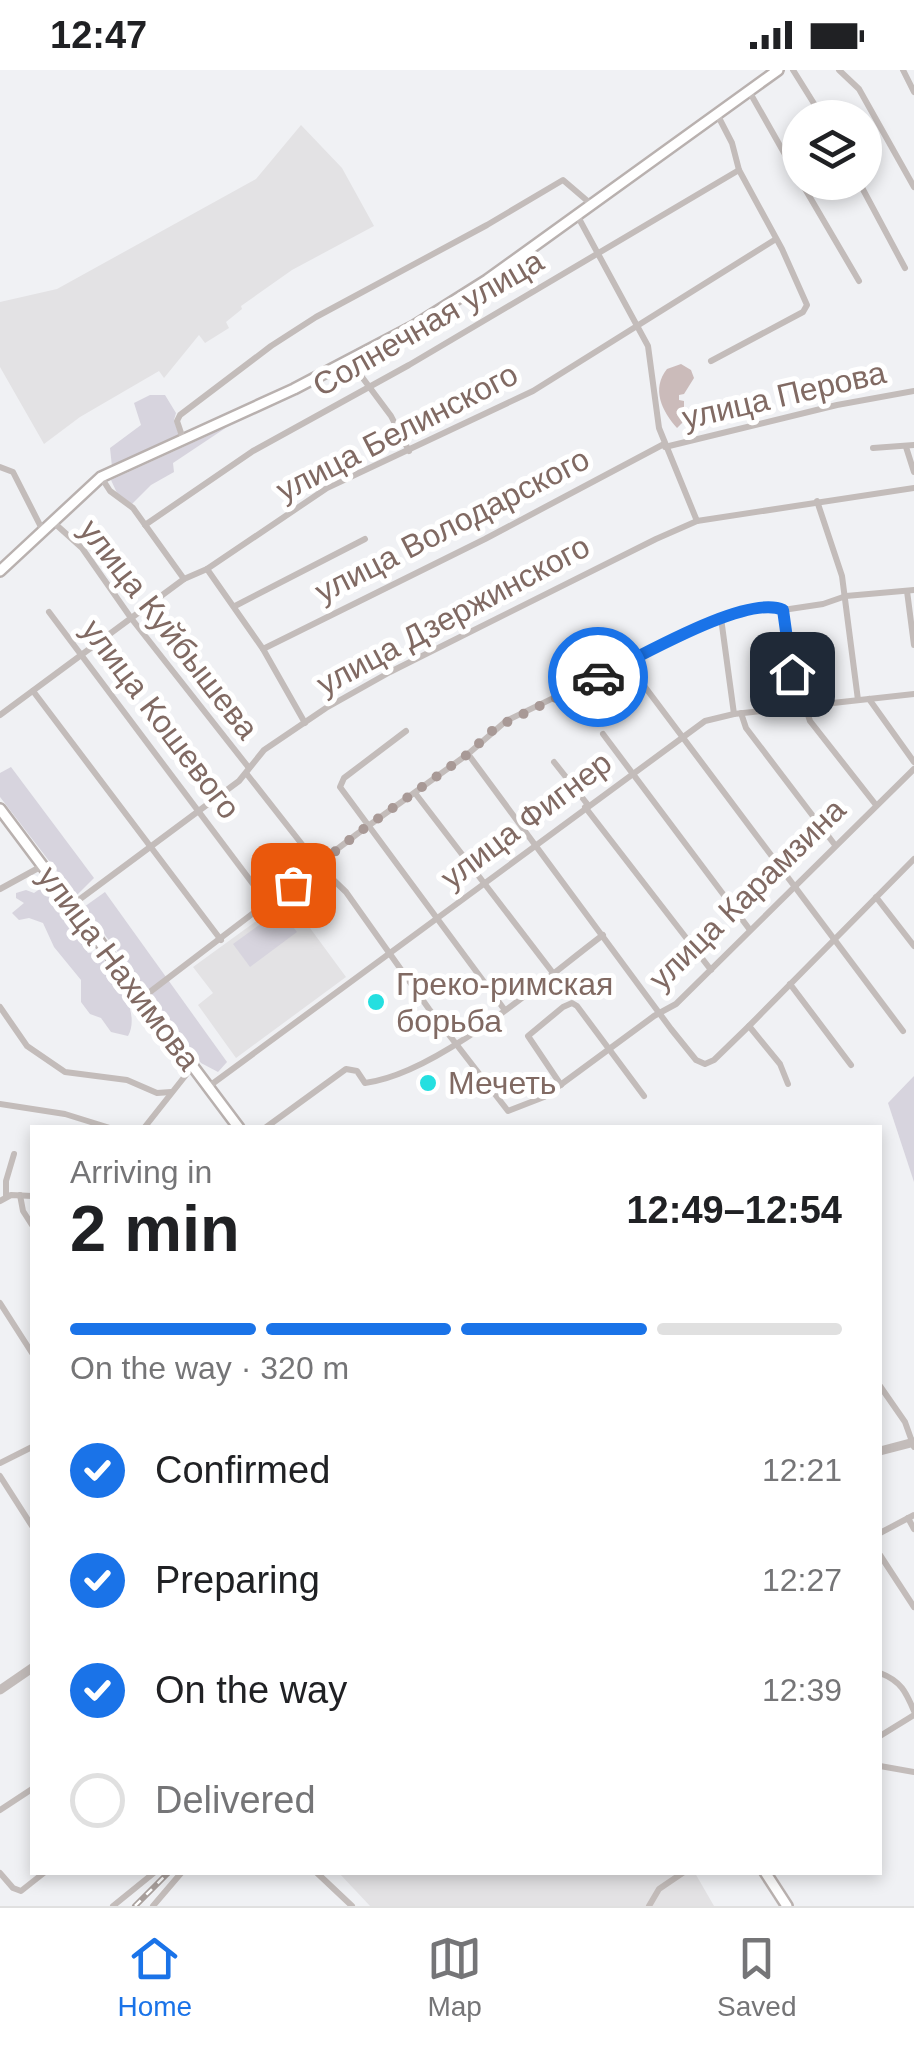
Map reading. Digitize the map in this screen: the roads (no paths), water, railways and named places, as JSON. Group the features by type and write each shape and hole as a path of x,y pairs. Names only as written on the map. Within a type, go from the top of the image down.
{"main road":[{"path":"0,571 101,477 350,360 487,280 778,70"},
{"name":"улица Нахимова","path":"0,809 237,1125"},
{"path":"767,1875 788,1906"}],"street":[{"path":"793,70 812,100"},
{"path":"839,70 859,89 914,187"},
{"path":"903,70 914,92"},
{"path":"749,91 782,150"},
{"path":"711,361 803,312 807,304 739,170 732,142 717,114"},
{"name":"Солнечная улица","path":"145,524 253,451 554,281 739,170"},
{"path":"182,439 177,421 180,415 316,317 562,180 592,205"},
{"path":"811,200 858,281"},
{"path":"869,200 905,268"},
{"path":"577,215 638,324 652,362 653,404 664,446 698,521"},
{"name":"улица Белинского","path":"0,715 184,579 207,568 327,488 515,401 776,239"},
{"path":"350,360 391,416 409,451"},
{"name":"улица Перова","path":"664,446 914,391"},
{"name":"улица Володарского","path":"263,649 664,446"},
{"path":"873,448 910,446 914,472"},
{"path":"0,467 13,472 42,529"},
{"path":"101,477 145,524 184,579"},
{"name":"улица Дзержинского","path":"72,906 198,812 264,750 390,672 698,521 914,488"},
{"path":"816,502 836,550 846,596 858,700"},
{"name":"улица Куйбышева","path":"51,520 82,548 318,866 346,892 508,1110"},
{"path":"235,606 365,539"},
{"path":"207,568 263,649 305,723"},
{"path":"142,998 468,754 506,721 730,613 772,605 783,610 846,596 911,590 914,645"},
{"path":"783,610 800,706 876,806"},
{"name":"улица Кошевого","path":"49,612 268,904"},
{"path":"721,618 737,714 835,845"},
{"path":"628,663 902,1031"},
{"path":"33,691 221,940"},
{"name":"улица Фигнер","path":"208,1086 705,721 914,694"},
{"path":"870,699 914,766"},
{"path":"406,732 340,782 340,787 504,1009"},
{"path":"602,734 750,930"},
{"path":"468,754 691,1054 705,1064 749,1026 914,859"},
{"path":"554,762 712,970"},
{"name":"улица Карамзина","path":"508,1110 535,1102 562,1086 676,1004 914,766"},
{"path":"415,793 552,973"},
{"path":"0,889 42,866"},
{"path":"876,898 914,946"},
{"path":"269,1125 346,1070 357,1070 366,1083 386,1080 456,1044 602,935"},
{"path":"790,984 851,1065"},
{"path":"562,1086 528,1036 572,1004 644,1096"},
{"path":"0,1007 27,1046 65,1072 128,1080 157,1093 172,1092"},
{"path":"749,1026 780,1064 788,1084"},
{"path":"146,1125 194,1066"},
{"path":"0,1104 64,1114 100,1125"},
{"path":"14,1154 3,1198 30,1196"},
{"path":"20,1194 23,1211 30,1221"},
{"path":"0,1303 30,1350"},
{"path":"882,1389 913,1444 882,1451"},
{"path":"0,1463 30,1448"},
{"path":"0,1476 30,1523"},
{"path":"882,1532 911,1516 914,1530"},
{"path":"882,1558 914,1608"},
{"path":"0,1690 30,1669"},
{"path":"882,1673 906,1690 914,1713 882,1735"},
{"path":"882,1766 914,1772"},
{"path":"0,1810 30,1790"},
{"path":"0,1873 21,1891 41,1875"},
{"path":"113,1906 152,1875"},
{"path":"153,1906 179,1875"},
{"path":"319,1875 352,1906"},
{"path":"649,1906 660,1889 680,1875"}],"railway":[{"path":"135,1906 166,1875"}],"place":[{"name":"Греко-римская борьба","path":"376,1002"},
{"name":"Мечеть","path":"428,1083"}]}
